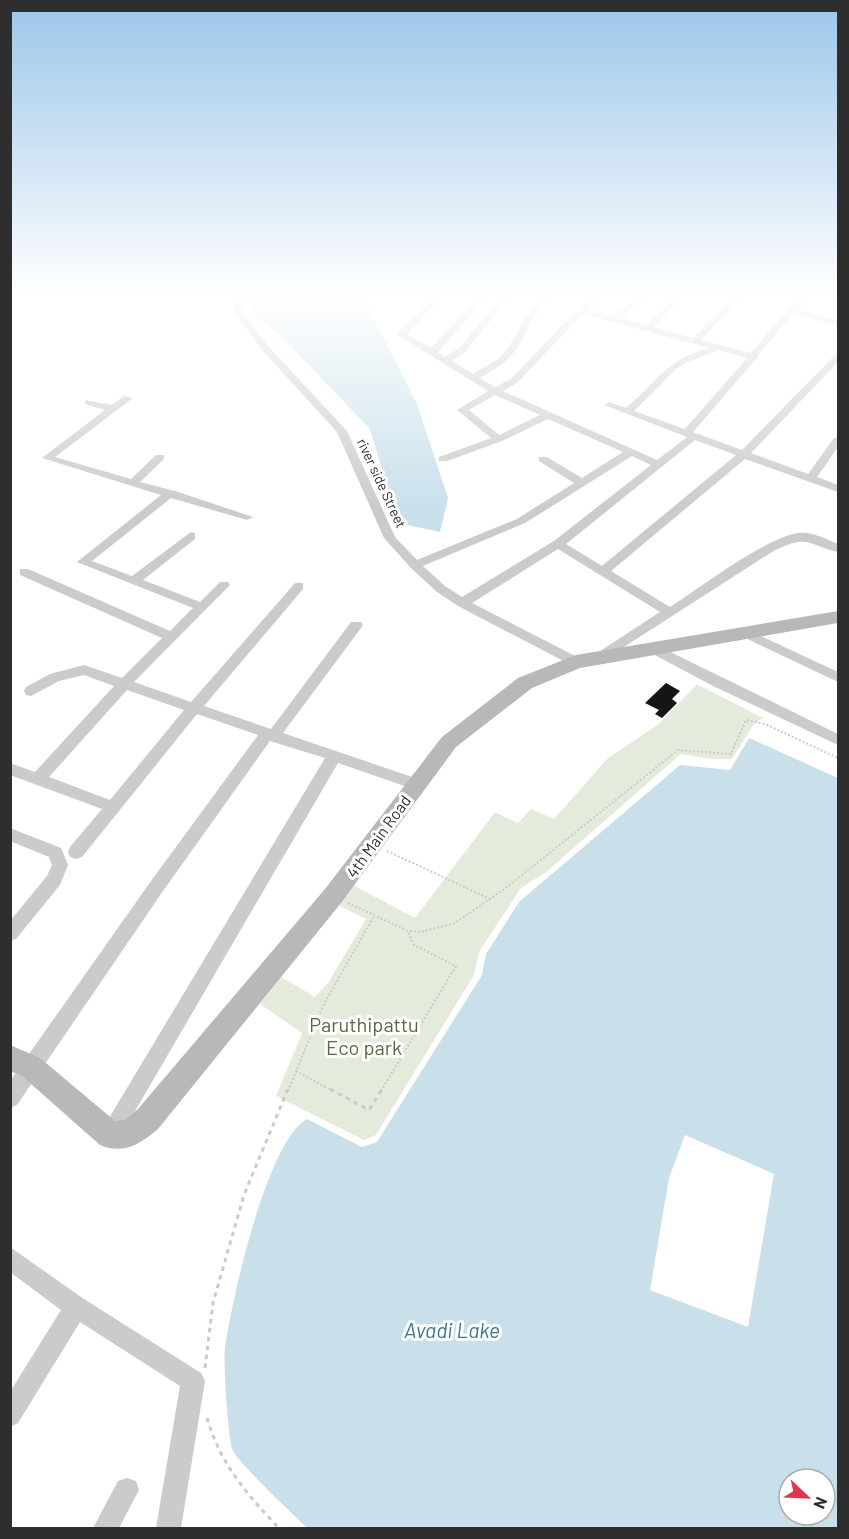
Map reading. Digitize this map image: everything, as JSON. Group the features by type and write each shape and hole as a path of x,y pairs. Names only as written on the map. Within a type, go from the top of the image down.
{"main road":[{"name":"4th Main Road","path":"110,1135 130,1134 148,1119 333,896 449,742 525,683 576,662 837,618"},
{"path":"21,1062 110,1135"}],"street":[{"name":"river side Street","path":"282,366 342,431 390,538 415,565 441,589 462,603 576,662"},
{"path":"453,366 496,392 546,416 590,432 660,465"},
{"path":"472,378 493,366"},
{"path":"498,439 462,410 514,381 528,366"},
{"path":"627,412 644,398 663,374 673,366"},
{"path":"462,603 558,544 660,465 690,435 747,366"},
{"path":"603,572 743,455 829,366"},
{"path":"128,398 46,458 247,517"},
{"path":"88,402 113,409"},
{"path":"609,405 838,489"},
{"path":"443,459 498,439 546,416"},
{"path":"811,478 838,440"},
{"path":"415,565 521,521 631,452"},
{"path":"132,484 160,457"},
{"path":"543,459 582,483"},
{"path":"171,493 83,562 202,607"},
{"path":"599,658 771,547 796,535 807,536 838,548"},
{"path":"134,581 190,536"},
{"path":"558,544 669,612"},
{"path":"24,572 171,637"},
{"path":"38,780 123,685 224,585"},
{"path":"76,852 193,709 299,585"},
{"path":"10,1098 21,1062 356,625"},
{"path":"746,633 838,677"},
{"path":"654,649 718,683 838,740"},
{"path":"31,691 55,677 84,670 416,784"},
{"path":"110,1135 334,756"},
{"path":"10,768 113,807"},
{"path":"10,834 55,853 60,865 54,880 10,934"},
{"path":"10,1258 76,1307 193,1381 170,1528"},
{"path":"10,1415 76,1307"},
{"path":"105,1528 127,1490"}],"path":[{"path":"333,896 408,931 421,932 455,923 490,899 678,750 730,754 746,720 765,724 838,758"},
{"path":"374,844 490,899"},
{"path":"205,1369 213,1302 244,1195 324,1004 374,916"},
{"path":"296,1071 369,1110 456,966 414,945 408,931"},
{"path":"206,1411 212,1439 228,1470 256,1505 279,1528"}],"green space":[{"name":"Paruthipattu Eco park","path":"697,684 763,718 754,724 732,759 712,759 681,754 545,873 521,888 479,952 474,975 376,1135 364,1140 276,1096 302,1033 260,1004 281,977 315,997 328,983 366,919 336,904 351,884 415,918 495,812 518,823 531,809 554,819 608,758 659,724"}],"water":[{"path":"309,366 398,366 417,404 448,498 440,532 398,523 370,429"},
{"name":"Avadi Lake","path":"749,738 838,778 838,1528 307,1528 254,1476 232,1449 226,1398 225,1348 235,1296 253,1224 278,1157 292,1133 307,1119 362,1147 377,1142 482,975 486,954 519,902 680,765 730,770","holes":["685,1135 774,1174 748,1327 650,1290 669,1178"]}],"building":[{"path":"666,683 680,691 672,699 677,703 662,718 655,714 659,710 645,703"}]}
